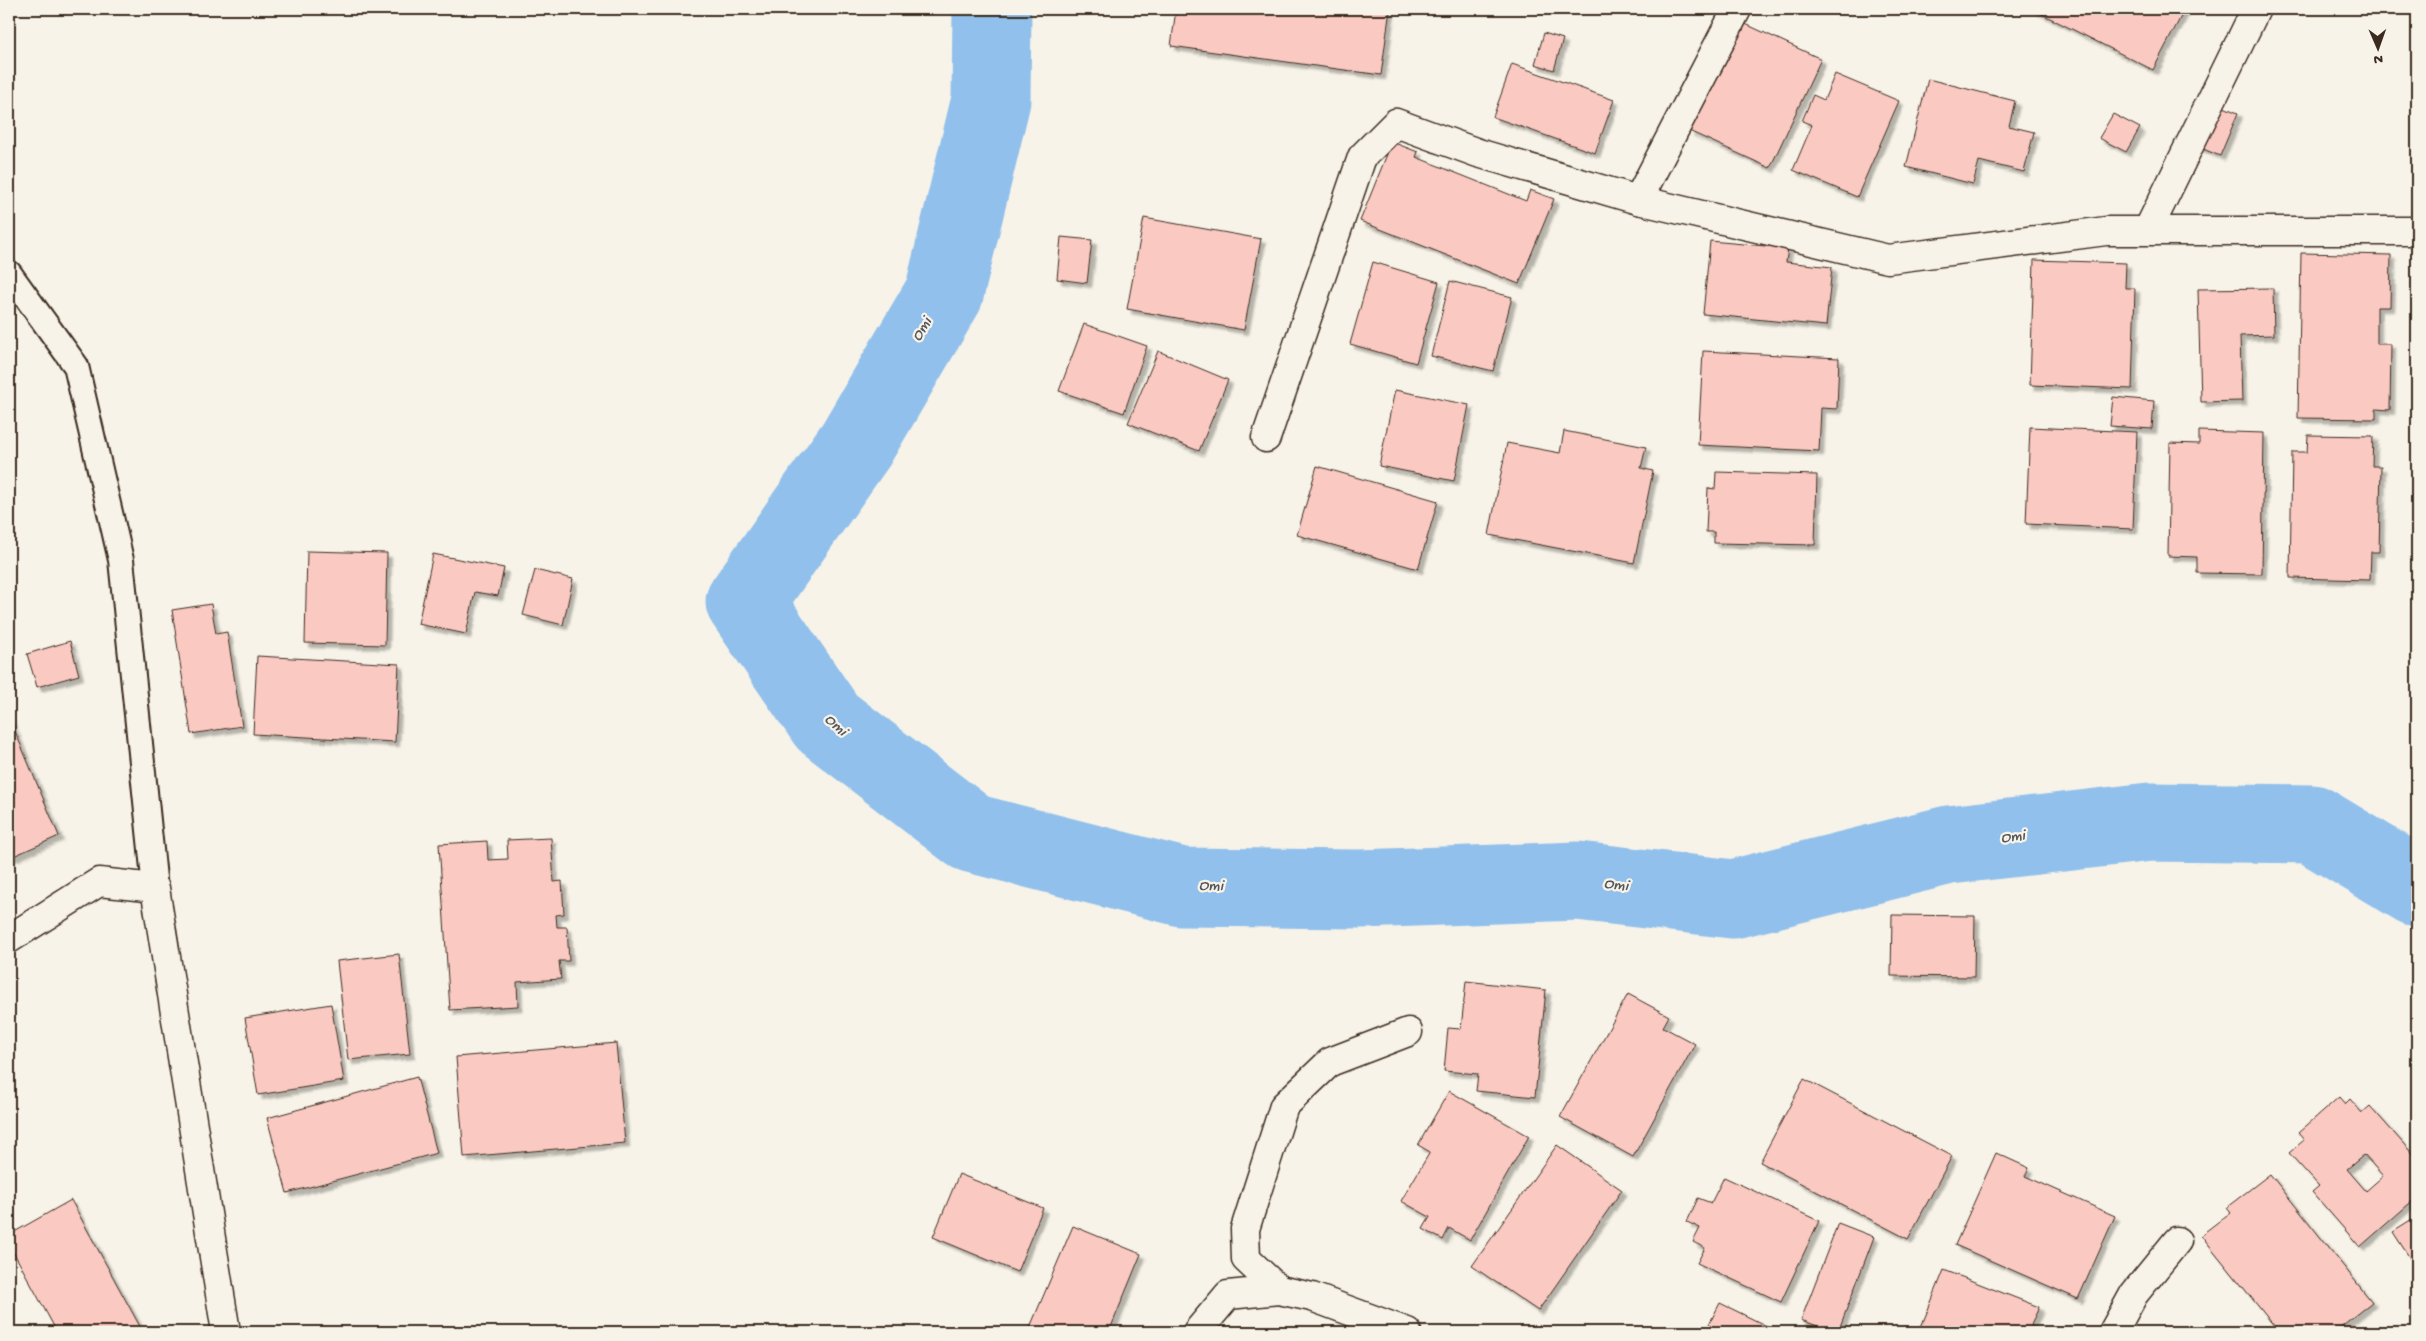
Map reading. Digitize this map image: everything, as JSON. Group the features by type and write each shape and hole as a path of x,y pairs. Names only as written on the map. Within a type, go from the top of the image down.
{"street":[{"path":"1638,200 1737,9"},
{"path":"2148,230 2256,9"},
{"path":"1266,438 1362,157 1396,123 1478,153 1638,200 1888,259 2106,231 2417,231"},
{"path":"9,939 99,882 154,888 226,1332"},
{"path":"1279,1290 1246,1259 1245,1229 1284,1106 1330,1062 1408,1032"},
{"path":"2114,1332 2134,1294 2177,1241"},
{"path":"1197,1332 1228,1296 1279,1290 1312,1297 1407,1332"}],"lane":[{"path":"9,273 76,366 121,560 154,888"}],"building":[{"path":"1176,9 1390,9 1381,75 1171,46"},
{"path":"2032,9 2185,9 2153,70"},
{"path":"1739,21 1821,59 1770,168 1689,131"},
{"path":"1544,33 1563,39 1554,70 1535,64"},
{"path":"1512,64 1614,100 1595,153 1493,117"},
{"path":"1835,74 1899,101 1857,197 1793,170 1812,125 1802,121 1813,95 1824,100"},
{"path":"1928,79 2015,101 2009,126 2034,132 2024,172 1979,161 1973,184 1906,167"},
{"path":"2214,103 2238,113 2220,156 2196,146"},
{"path":"2113,114 2140,128 2126,152 2099,138"},
{"path":"1392,142 1418,152 1416,157 1526,201 1530,190 1554,199 1519,284 1360,221"},
{"path":"1144,218 1261,239 1244,330 1127,309"},
{"path":"1061,237 1092,240 1087,283 1057,279"},
{"path":"1710,241 1788,248 1786,262 1832,267 1826,326 1703,314"},
{"path":"2301,253 2391,255 2390,307 2377,307 2377,344 2391,344 2390,410 2376,409 2376,419 2298,418"},
{"path":"2034,260 2126,263 2125,288 2135,288 2132,389 2030,385"},
{"path":"1373,262 1439,282 1416,363 1350,344"},
{"path":"1450,281 1512,297 1493,371 1431,356"},
{"path":"2273,288 2274,335 2240,336 2242,401 2201,402 2198,289"},
{"path":"1084,324 1147,346 1124,413 1059,391"},
{"path":"1158,351 1228,380 1199,451 1128,423"},
{"path":"1703,351 1839,358 1837,409 1821,408 1819,451 1698,445"},
{"path":"1395,390 1469,405 1454,481 1379,466"},
{"path":"2113,397 2154,401 2152,429 2110,426"},
{"path":"2030,427 2137,432 2133,529 2026,524"},
{"path":"1564,431 1646,447 1641,468 1653,471 1634,563 1489,535 1507,443 1560,453"},
{"path":"2199,431 2264,433 2262,574 2197,573 2197,557 2168,556 2170,443 2199,444"},
{"path":"2308,435 2373,436 2372,466 2381,466 2379,552 2371,552 2370,580 2290,578 2292,452 2307,452"},
{"path":"1317,466 1438,501 1418,569 1297,535"},
{"path":"1716,472 1817,475 1815,545 1714,543 1714,532 1706,532 1708,488 1715,489"},
{"path":"307,551 387,553 385,645 305,643"},
{"path":"433,554 504,568 498,596 475,592 466,634 418,624"},
{"path":"535,570 573,579 563,625 523,615"},
{"path":"211,604 216,634 227,632 242,726 191,734 172,610"},
{"path":"70,641 79,675 37,687 27,654"},
{"path":"257,656 399,664 395,742 253,734"},
{"path":"9,717 59,836 9,858"},
{"path":"551,838 554,882 562,881 564,914 556,915 557,927 567,927 569,961 559,961 561,979 517,982 518,1006 450,1010 439,844 487,841 488,860 508,859 507,840"},
{"path":"1892,915 1975,916 1974,977 1891,976"},
{"path":"399,954 410,1054 348,1060 337,961"},
{"path":"1466,981 1546,990 1535,1097 1476,1091 1478,1074 1444,1071 1448,1028 1461,1029"},
{"path":"1628,994 1669,1016 1663,1027 1695,1044 1633,1157 1560,1117"},
{"path":"331,1004 344,1081 258,1095 245,1018"},
{"path":"616,1043 625,1143 464,1157 456,1057"},
{"path":"417,1077 437,1153 287,1193 267,1118"},
{"path":"1804,1079 1952,1156 1908,1239 1760,1162"},
{"path":"1449,1091 1529,1136 1470,1240 1449,1228 1443,1240 1423,1229 1430,1217 1401,1201 1430,1152 1418,1145"},
{"path":"2339,1097 2345,1104 2350,1099 2362,1113 2370,1106 2417,1159 2417,1197 2360,1247 2312,1192 2319,1186 2289,1153 2304,1140 2298,1133","holes":["2364,1155 2383,1176 2366,1191 2347,1169"]},
{"path":"1557,1145 1622,1190 1538,1311 1472,1266"},
{"path":"1996,1153 2029,1168 2025,1176 2115,1216 2078,1299 1955,1245"},
{"path":"959,1174 1043,1208 1017,1272 933,1237"},
{"path":"2270,1174 2372,1302 2334,1332 2279,1332 2201,1235 2231,1212 2227,1207"},
{"path":"1724,1177 1819,1221 1781,1302 1697,1263 1705,1248 1693,1242 1700,1228 1687,1222 1698,1198 1711,1203"},
{"path":"71,1200 143,1332 57,1332 9,1244 9,1235"},
{"path":"2417,1217 2417,1269 2393,1232"},
{"path":"1838,1223 1874,1237 1838,1332 1834,1332 1801,1320"},
{"path":"1073,1226 1141,1254 1109,1332 1028,1332"},
{"path":"1944,1270 2039,1307 2028,1332 1919,1332"},
{"path":"1720,1303 1779,1332 1705,1332"}],"waterway":[{"name":"Omi","path":"992,9 991,100 944,294 856,444 745,602 827,722 971,833 1182,887 1360,889 1578,881 1733,899 1949,845 2150,822 2312,824 2417,887"}]}
